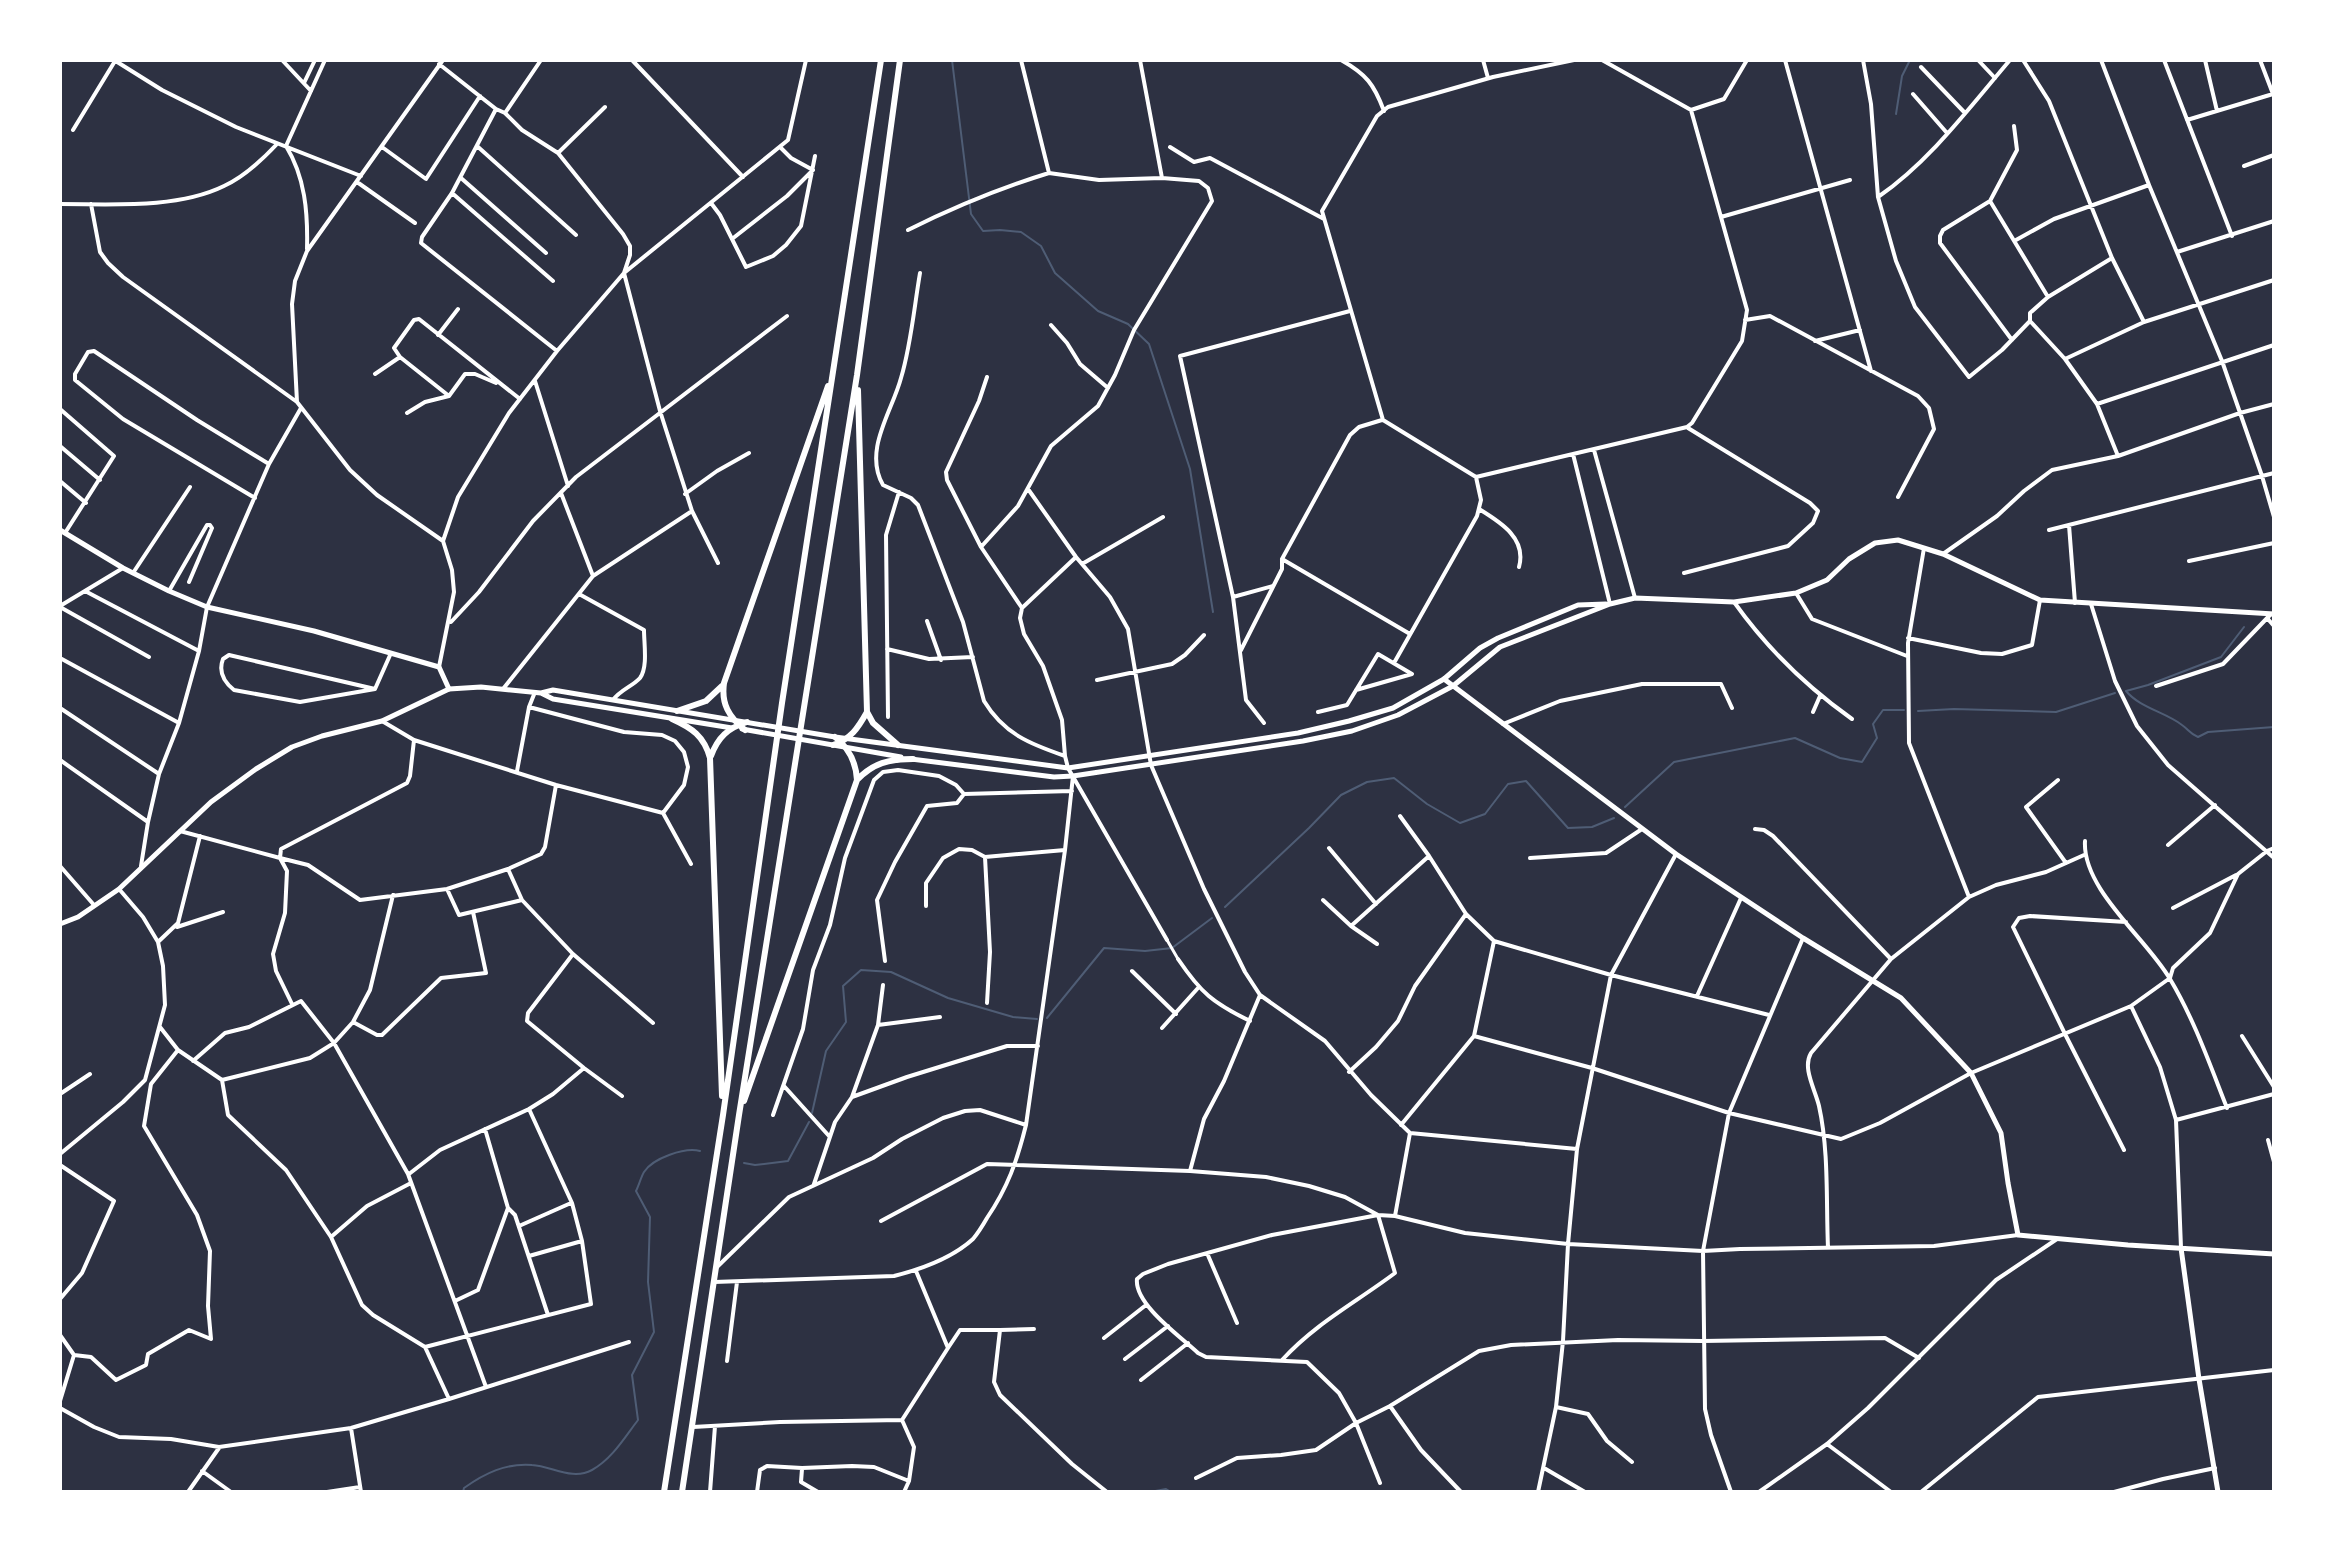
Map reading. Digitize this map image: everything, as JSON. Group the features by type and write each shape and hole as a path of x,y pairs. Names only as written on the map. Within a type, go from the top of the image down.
{"main road":[{"path":"664,1492 881,60"},
{"path":"682,1492 857,375 900,60"},
{"path":"677,711 706,701 724,683 833,371"},
{"path":"846,743 867,712 857,375"},
{"path":"62,532 123,568 207,607 314,631 439,667 449,689"},
{"path":"710,758 721,737 747,722 831,736 846,743 913,759 1054,777 1303,741 1352,731 1398,715 1453,686 1500,647 1610,604 1635,598 1734,602 1796,593 1827,580 1849,559 1875,543 1898,540 1943,554 2040,600 2271,615"},
{"path":"60,924 78,917 119,889 211,802 292,747 382,721 449,689 553,690 677,711 755,732 830,745 898,745 1068,768 1298,733 1393,708 1444,679 1480,648 1498,638 1578,605 1610,604"},
{"path":"1444,679 1676,854 1901,998 1971,1073 2001,1133 2018,1235 2274,1254"},
{"path":"724,683 725,706 737,726"},
{"path":"538,692 553,699 672,719 737,726"},
{"path":"867,712 880,731 898,745"},
{"path":"672,719 703,739 710,758 723,1115"},
{"path":"739,1115 857,780 857,769 846,743"},
{"path":"857,780 865,771 883,762 913,759"},
{"path":"2181,1248 2218,1492"}],"street":[{"path":"73,130 115,60 162,90 236,127 361,176"},
{"path":"282,60 311,91"},
{"path":"304,83 315,60"},
{"path":"286,146 325,60"},
{"path":"505,113 541,60"},
{"path":"632,60 743,177"},
{"path":"439,667 454,592 452,570 443,541 458,497 509,413 624,273 788,140 806,60"},
{"path":"1021,60 1049,173"},
{"path":"1140,60 1162,178"},
{"path":"1341,60 1367,77 1384,111"},
{"path":"1483,60 1488,78"},
{"path":"1574,60 1488,78 1388,107 1377,116 1322,211 1383,420 1476,477 1687,427 1742,341 1747,310 1691,110 1602,60"},
{"path":"1691,110 1724,99 1747,60"},
{"path":"1785,60 1871,371"},
{"path":"1863,60 1871,104 1878,197 1896,261 1915,307 1969,377 2030,321"},
{"path":"1978,60 1995,78"},
{"path":"1878,197 1902,181 2010,60"},
{"path":"2023,60 2049,101 2112,258 2144,322"},
{"path":"2101,60 2222,361 2274,517"},
{"path":"2164,60 2232,236"},
{"path":"2205,60 2217,111"},
{"path":"2187,120 2274,95 2260,60"},
{"path":"297,402 292,304 295,281 307,251 440,61 522,130 558,153 630,246 624,273 660,411 685,494 718,563"},
{"path":"1921,67 1965,113"},
{"path":"1913,94 1947,133"},
{"path":"382,147 426,179 480,96"},
{"path":"558,153 605,107"},
{"path":"496,109 452,193 422,237 422,245 557,351"},
{"path":"2012,340 1940,243 1940,236 1943,230 1990,201 2017,150 2014,126"},
{"path":"60,204 186,200 226,186 257,164 277,144"},
{"path":"286,146 296,162 305,194 307,251"},
{"path":"477,146 576,235"},
{"path":"780,147 791,158 813,170"},
{"path":"1170,147 1194,162 1210,158 1324,219"},
{"path":"2244,166 2274,155"},
{"path":"711,203 746,267 773,256 801,226 815,156"},
{"path":"732,239 787,196 813,170"},
{"path":"908,230 961,204 1049,173 1099,180 1162,178 1199,181 1208,188 1212,201 1134,330 1098,406 1051,446 1018,506 981,547"},
{"path":"460,178 546,253"},
{"path":"1721,217 1850,180"},
{"path":"357,182 415,223"},
{"path":"2016,240 2054,219 2149,185"},
{"path":"452,193 553,281"},
{"path":"1990,201 2048,297"},
{"path":"91,204 100,252 108,263 297,402 350,470 377,495 443,541"},
{"path":"2177,252 2274,221"},
{"path":"2112,258 2048,297 2030,313 2030,321 2065,359 2097,404 2118,456"},
{"path":"920,273 901,379 879,436 876,468 883,485 911,498 918,505 963,622 984,701 998,722 1017,736 1065,756"},
{"path":"2065,359 2144,322 2274,280"},
{"path":"438,335 458,309"},
{"path":"1264,723 1246,700 1233,597 1180,356 1350,311"},
{"path":"449,624 479,592 533,521 568,486 660,411 787,316"},
{"path":"1745,320 1770,316 1918,396 1929,408 1934,429 1898,497"},
{"path":"449,396 400,357 394,348 416,318 520,399"},
{"path":"1051,325 1080,364 1108,388"},
{"path":"1815,341 1860,330"},
{"path":"2097,404 2274,345"},
{"path":"255,498 123,419 75,380 75,374 88,352 94,351 269,464"},
{"path":"375,374 400,357"},
{"path":"407,413 425,402 449,396 465,374 475,374 499,383"},
{"path":"987,377 946,472 947,480 981,547 1022,608"},
{"path":"535,380 568,486"},
{"path":"1943,554 1997,516 2052,470 2118,456 2274,404"},
{"path":"141,866 159,774 179,723 199,651 207,607 269,464 301,408"},
{"path":"60,409 114,456 86,503 62,532"},
{"path":"1240,652 1282,569 1282,559 1350,435 1359,427 1383,420"},
{"path":"1684,573 1788,546 1813,523 1818,511 1810,503 1687,427"},
{"path":"60,446 100,480"},
{"path":"1594,450 1635,598"},
{"path":"685,494 749,453"},
{"path":"1573,454 1610,604"},
{"path":"2049,530 2274,473"},
{"path":"1394,663 1479,509 1481,500 1476,477"},
{"path":"60,481 86,503"},
{"path":"133,573 190,487"},
{"path":"1028,489 1076,557 1110,597 1128,629 1151,765 1204,889 1245,972 1260,995 1325,1041 1349,1072 1410,1133 1577,1149"},
{"path":"888,717 886,535 899,492"},
{"path":"561,493 593,576"},
{"path":"1479,509 1504,525 1519,546 1522,555 1519,567"},
{"path":"503,689 593,576 692,511"},
{"path":"1082,564 1163,517"},
{"path":"169,591 207,525 210,525 212,528 189,582"},
{"path":"2069,525 2075,603"},
{"path":"2189,561 2274,543"},
{"path":"1924,548 1908,638 1910,748 1969,897"},
{"path":"1076,557 1022,608 1020,622 1043,666 1062,720 1068,768 1178,959 1198,988 1220,1006 1250,1021"},
{"path":"1282,559 1410,634"},
{"path":"123,568 60,607 149,657"},
{"path":"1233,597 1274,586"},
{"path":"85,591 199,651"},
{"path":"1796,593 1812,619 1907,656"},
{"path":"579,594 644,630 644,670 639,680 613,700"},
{"path":"1908,638 1981,653 2002,654 2032,645 2040,600"},
{"path":"1734,602 1754,630 1820,696 1852,719"},
{"path":"2091,604 2115,681 2137,726 2168,765 2274,858"},
{"path":"2271,615 2274,626"},
{"path":"2156,686 2223,664 2271,615"},
{"path":"927,621 941,660"},
{"path":"1097,680 1172,664 1204,635"},
{"path":"887,649 941,660 973,657"},
{"path":"375,689 391,653"},
{"path":"1318,712 1347,705 1356,690 1378,654 1412,674 1356,690"},
{"path":"229,655 375,689 300,702 234,690 225,683 221,665 229,655"},
{"path":"60,658 179,723"},
{"path":"1503,724 1560,701 1642,684 1721,684 1732,708"},
{"path":"517,771 529,707 538,692"},
{"path":"1813,712 1820,696"},
{"path":"529,707 624,732 662,735 675,741 684,752 688,767 684,785 663,813"},
{"path":"60,708 159,774"},
{"path":"382,721 414,740 556,785 663,813 691,864"},
{"path":"292,1005 276,971 273,954 285,913 287,871 280,858 281,849 407,783 414,740"},
{"path":"60,760 148,822"},
{"path":"773,1115 803,1029 813,970 830,925 845,858 874,780 883,772 898,770 939,776 956,785 964,794 1072,791"},
{"path":"714,1282 894,1276 941,1260 974,1238 998,1202 1016,1166 1026,1125 1073,776"},
{"path":"2058,780 2026,807 2066,863"},
{"path":"180,831 308,865 360,900 447,889 508,869 543,852 556,785"},
{"path":"885,961 877,900 924,809 931,804 957,803 964,794"},
{"path":"2168,845 2215,805"},
{"path":"1400,816 1466,914 1494,941 1611,975 1769,1015"},
{"path":"1530,858 1606,853 1642,829"},
{"path":"1755,829 1773,836 1891,959"},
{"path":"158,942 178,923 200,836"},
{"path":"2085,841 2084,855 2104,894 2170,978 2201,1042 2227,1108"},
{"path":"1329,848 1376,904"},
{"path":"2173,908 2238,874 2274,848"},
{"path":"926,906 926,883 943,858 959,849 972,850 985,857 1065,850"},
{"path":"1538,1492 1556,1407 1577,1149 1611,975 1676,854"},
{"path":"1828,1248 1824,1136 1807,1059 1891,959 1969,897 1996,885 2033,877 2084,855"},
{"path":"1351,926 1429,856"},
{"path":"985,857 990,952 987,1003"},
{"path":"60,866 94,905"},
{"path":"508,869 522,900 573,954 653,1023"},
{"path":"1474,1036 1592,1068 1729,1113 1843,1138 1880,1123 1971,1073 2131,1006 2170,978 2173,968 2210,933 2238,874"},
{"path":"60,1154 145,1080 165,1005 158,942 143,917 119,889"},
{"path":"447,889 459,915 522,900"},
{"path":"222,1080 310,1058 334,1043 353,1022 370,990 393,895"},
{"path":"1697,996 1741,898"},
{"path":"1323,900 1351,926 1377,944"},
{"path":"175,928 223,912"},
{"path":"353,1022 382,1035 441,978 485,974 473,912"},
{"path":"1349,1072 1398,1021 1415,986 1466,914"},
{"path":"2124,1150 2015,932 2014,922 2030,916 2126,922"},
{"path":"1731,1492 1706,1422 1703,1251 1729,1113 1803,938"},
{"path":"1401,1125 1474,1036 1494,941"},
{"path":"573,954 528,1013 527,1021 622,1096"},
{"path":"1132,971 1176,1014"},
{"path":"813,1185 829,1136 852,1097 878,1025 883,985"},
{"path":"1162,1028 1198,988"},
{"path":"1190,1171 1204,1119 1224,1081 1260,995"},
{"path":"193,1061 225,1033 249,1027 301,1001 334,1043 408,1174 486,1387"},
{"path":"2131,1006 2160,1067 2176,1120 2181,1248"},
{"path":"878,1025 940,1017"},
{"path":"160,1027 178,1050 222,1080 231,1121 286,1170 331,1237 367,1311 425,1347 449,1399"},
{"path":"2242,1036 2274,1087"},
{"path":"852,1097 1007,1046 1038,1046"},
{"path":"60,1335 74,1355 91,1357 116,1380 146,1365 148,1354 189,1330 211,1339 208,1306 210,1251 197,1215 144,1126 151,1084 178,1050"},
{"path":"408,1174 440,1150 529,1109 584,1068"},
{"path":"60,1094 90,1074"},
{"path":"145,1080 151,1084"},
{"path":"784,1086 829,1136"},
{"path":"2176,1120 2274,1094"},
{"path":"425,1347 591,1304 582,1241 572,1203 529,1109"},
{"path":"716,1268 789,1197 873,1158 943,1118 980,1110 1026,1125"},
{"path":"485,1129 508,1208 515,1215 548,1315"},
{"path":"1395,1216 1410,1133"},
{"path":"2268,1140 2274,1162"},
{"path":"881,1221 987,1164 1190,1171 1266,1177 1345,1197 1378,1215 1395,1273 1330,1316 1302,1338 1282,1360"},
{"path":"60,1165 114,1201 82,1273 60,1299"},
{"path":"331,1237 367,1206 411,1182"},
{"path":"519,1226 572,1203"},
{"path":"456,1301 478,1290 508,1208"},
{"path":"1380,1483 1356,1423 1339,1393 1307,1362 1206,1357 1146,1305 1136,1288 1137,1279 1168,1264 1272,1235 1378,1215 1395,1216 1465,1233 1568,1244 1703,1251 1934,1246 2018,1235"},
{"path":"1759,1492 1827,1444 1868,1408 1996,1280 2057,1239"},
{"path":"529,1256 582,1241"},
{"path":"1207,1253 1237,1323"},
{"path":"916,1271 948,1348"},
{"path":"727,1361 737,1282"},
{"path":"1104,1338 1146,1305"},
{"path":"1125,1359 1168,1326"},
{"path":"902,1420 960,1330 1034,1329"},
{"path":"1000,1330 994,1382 1000,1395 1072,1464 1107,1492"},
{"path":"1196,1478 1237,1458 1316,1450 1479,1351 1511,1345 1563,1341 1885,1338 1919,1358"},
{"path":"60,1408 119,1437 171,1439 219,1447 351,1428 629,1342"},
{"path":"1141,1380 1188,1343"},
{"path":"60,1401 74,1355"},
{"path":"1921,1492 2038,1397 2274,1370"},
{"path":"1390,1406 1421,1450 1461,1492"},
{"path":"1556,1407 1588,1414 1607,1441 1632,1462"},
{"path":"692,1427 902,1420"},
{"path":"902,1420 914,1447 909,1481 904,1492"},
{"path":"710,1492 715,1426"},
{"path":"327,1492 361,1490 351,1428"},
{"path":"1827,1444 1891,1492"},
{"path":"188,1492 219,1447"},
{"path":"757,1492 760,1470 767,1466 874,1467 909,1481"},
{"path":"802,1468 801,1482 818,1492"},
{"path":"1544,1468 1585,1492"},
{"path":"2114,1492 2215,1468"},
{"path":"202,1471 231,1492"}],"waterway":[{"path":"952,60 971,214 983,231 1021,232 1041,246 1055,273 1098,311 1128,324 1149,344 1190,469 1213,612"},
{"path":"1896,114 1902,76 1910,60"},
{"path":"2244,627 2221,657 2126,691 2138,702 2198,737 2208,732 2274,727"},
{"path":"1918,711 2056,712 2115,693"},
{"path":"1625,807 1674,762 1795,738 1840,758 1862,762 1877,738 1873,724 1883,710 1904,710"},
{"path":"1225,907 1341,795 1367,782 1394,778 1427,804 1460,823 1485,814 1508,784 1526,781 1568,828 1592,827 1614,818"},
{"path":"1047,1018 1104,948 1145,951 1172,948 1212,918"},
{"path":"812,1113 826,1051 846,1022 843,986 861,970 891,972 948,998 1013,1017 1037,1019"},
{"path":"744,1163 755,1165 788,1161 809,1122"},
{"path":"463,1492 464,1488 480,1478 513,1466 540,1466 577,1474 592,1470 612,1454 638,1420 632,1375 654,1332 648,1282 650,1217 636,1191 644,1172 654,1162 678,1152 700,1151"},
{"path":"1150,1492 1166,1489 1171,1492"}]}
